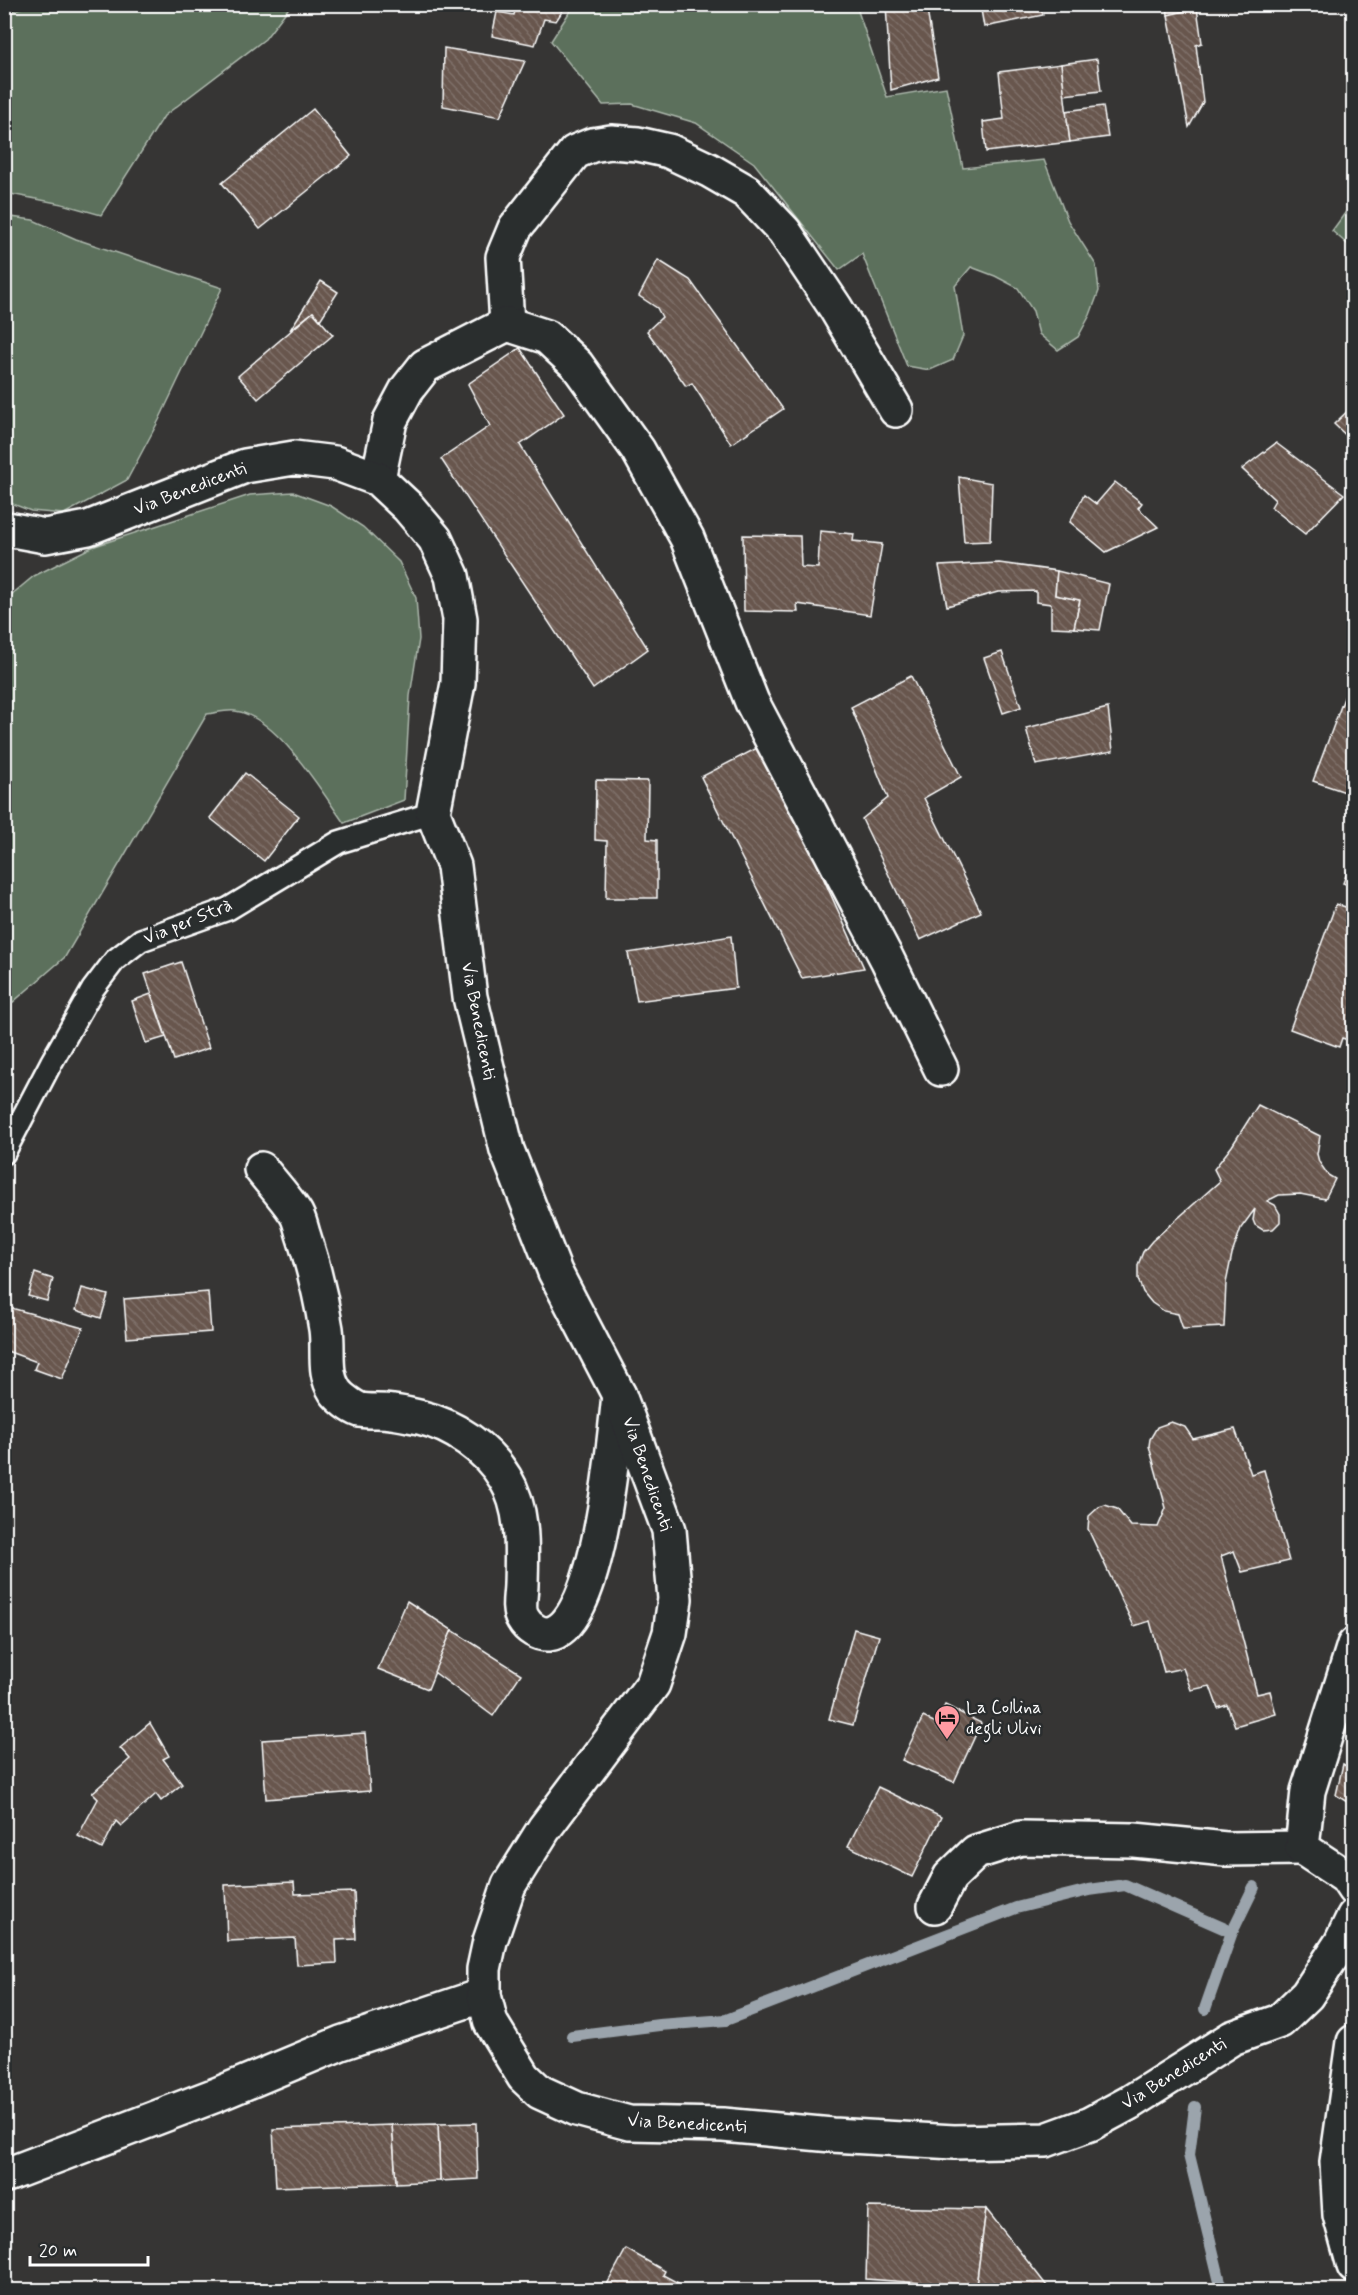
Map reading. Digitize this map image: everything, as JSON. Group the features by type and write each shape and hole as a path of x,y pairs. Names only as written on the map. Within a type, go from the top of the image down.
{"street":[{"path":"507,324 503,257 515,228 575,152 611,142 638,144 669,151 747,192 784,231 836,307 896,410"},
{"path":"378,479 390,421 407,389 425,366 507,324 547,337 577,365 638,450 687,537 752,702 887,958 941,1069"},
{"name":"Via Benedicenti","path":"5,529 45,536 88,528 245,466 294,458 335,463 378,479 408,507 435,539 452,576 460,619 458,683 433,813 454,866 470,997 507,1150 555,1272 619,1395 669,1530 675,1599 670,1633 653,1684 544,1829 509,1885 490,1941 484,1969 484,1995 491,2023 524,2077 540,2092 577,2109 629,2123 723,2125 832,2135 954,2142 1046,2140 1090,2124 1130,2103 1232,2038 1280,2021 1314,1986 1341,1943 1353,1916"},
{"path":"261,1169 296,1213 317,1276 326,1333 328,1374 335,1391 345,1401 360,1410 394,1412 449,1427 495,1462 507,1480 518,1507 522,1548 520,1608 522,1619 531,1629 542,1635 556,1633 564,1625 574,1612 584,1590 607,1506 619,1395"},
{"path":"1302,1848 1308,1791 1353,1645"},
{"path":"935,1906 950,1877 976,1852 1021,1838 1134,1840 1226,1849 1302,1848 1346,1877 1353,1889"},
{"path":"4,2176 216,2095 341,2043 484,1995"},
{"path":"1353,2042 1337,2162 1340,2215 1353,2266"}],"lane":[{"name":"Via per Strà","path":"4,1153 93,988 115,960 141,940 228,909 339,842 433,813"}],"green space":[{"path":"30,5 291,5 265,39 164,116 101,215 62,204 5,193 5,13"},
{"path":"574,5 856,5 887,97 946,87 963,168 1044,160 1068,221 1096,265 1099,291 1078,337 1058,350 1039,334 1033,311 1018,288 971,267 955,286 963,336 953,360 930,370 907,366 862,254 839,270 754,163 696,123 632,104 603,105 551,41"},
{"path":"1353,202 1353,249 1332,231"},
{"path":"4,216 33,220 76,239 222,288 159,420 127,480 64,514 31,511 5,501"},
{"path":"293,492 331,506 363,527 399,562 416,598 419,639 410,696 404,800 344,823 297,757 267,726 251,716 235,711 207,714 65,957 5,1009 5,600 34,576 92,547 250,495"}],"building":[{"path":"517,4 567,4 556,21 544,19 535,45 492,36 497,12 514,15"},
{"path":"886,4 926,4 938,77 891,90"},
{"path":"980,4 1040,4 1043,15 984,27"},
{"path":"1167,4 1213,4 1213,6 1168,15"},
{"path":"1197,8 1202,43 1196,45 1203,102 1189,127 1168,15"},
{"path":"444,48 525,61 500,117 443,106"},
{"path":"1097,59 1101,91 1064,95 1061,64"},
{"path":"1061,64 1070,142 986,152 983,122 1004,119 999,72"},
{"path":"1103,106 1108,137 1070,142 1066,111"},
{"path":"313,109 351,156 260,229 222,183"},
{"path":"658,260 690,280 783,409 731,444 692,383 686,386 647,331 662,317 657,308 639,296"},
{"path":"321,281 338,292 320,320 313,312 290,330"},
{"path":"313,312 333,335 258,399 238,376"},
{"path":"520,348 564,414 520,445 648,649 593,689 441,459 490,426 468,384"},
{"path":"1354,405 1354,443 1334,424"},
{"path":"1276,443 1344,494 1305,534 1271,507 1275,500 1242,469"},
{"path":"959,477 992,483 990,541 964,542"},
{"path":"1115,482 1142,503 1138,508 1158,527 1106,552 1070,522 1084,495 1096,504"},
{"path":"820,531 854,534 853,541 882,544 870,615 797,604 798,612 744,611 743,535 800,536 801,567 818,568"},
{"path":"999,563 1057,571 1055,595 1080,600 1074,628 1051,627 1051,604 1036,602 1036,591 998,592 947,606 939,566"},
{"path":"1057,571 1109,584 1100,630 1074,628 1080,600 1055,595"},
{"path":"1002,652 1021,707 1003,713 984,658"},
{"path":"1354,671 1354,795 1313,781"},
{"path":"911,676 961,777 924,798 981,912 920,940 862,819 888,798 851,707"},
{"path":"1108,708 1113,751 1036,765 1026,728"},
{"path":"763,745 864,968 802,978 701,777"},
{"path":"245,773 299,816 264,861 210,818"},
{"path":"596,780 648,781 647,839 657,840 657,898 606,898 607,841 595,840"},
{"path":"1354,855 1354,887 1343,883"},
{"path":"1336,904 1352,909 1354,906 1354,1042 1342,1038 1339,1047 1290,1029"},
{"path":"731,936 736,988 637,1001 628,953"},
{"path":"181,962 209,1048 174,1060 145,974"},
{"path":"151,994 166,1037 146,1043 132,1001"},
{"path":"1258,1105 1320,1136 1317,1154 1319,1162 1328,1175 1335,1179 1325,1199 1300,1194 1279,1195 1267,1201 1275,1205 1280,1214 1280,1222 1273,1229 1263,1230 1255,1225 1253,1220 1255,1209 1241,1228 1232,1254 1226,1283 1224,1327 1183,1329 1178,1314 1164,1311 1152,1303 1143,1292 1138,1279 1138,1265 1143,1252 1152,1241 1220,1181 1214,1169 1232,1146"},
{"path":"4,1217 8,1217 9,1253 4,1287"},
{"path":"35,1273 53,1279 47,1301 28,1296"},
{"path":"82,1288 108,1295 101,1318 76,1310"},
{"path":"208,1292 211,1332 127,1338 124,1299"},
{"path":"4,1306 83,1328 62,1379 34,1369 37,1362 4,1350"},
{"path":"1171,1422 1185,1427 1193,1439 1235,1429 1251,1474 1264,1470 1289,1561 1242,1572 1234,1551 1221,1556 1257,1694 1270,1691 1276,1714 1235,1726 1227,1705 1218,1708 1210,1686 1191,1690 1183,1668 1164,1672 1150,1621 1134,1626 1088,1529 1089,1516 1105,1505 1117,1509 1131,1526 1158,1527 1166,1508 1149,1446 1157,1427"},
{"path":"407,1601 452,1630 428,1689 378,1669"},
{"path":"854,1629 879,1636 853,1725 829,1719"},
{"path":"452,1630 521,1674 493,1716 434,1672"},
{"path":"945,1705 981,1723 954,1782 902,1760 923,1717 936,1723"},
{"path":"150,1723 169,1756 163,1759 182,1784 161,1801 156,1794 121,1826 116,1821 102,1849 78,1836 98,1799 92,1793 130,1759 120,1748"},
{"path":"365,1733 370,1791 266,1799 262,1740"},
{"path":"1343,1764 1354,1771 1354,1792 1347,1802 1336,1795"},
{"path":"878,1787 941,1817 912,1877 848,1846"},
{"path":"294,1882 295,1894 354,1892 356,1939 336,1940 337,1963 297,1965 295,1938 227,1941 225,1885"},
{"path":"476,2123 478,2179 440,2181 438,2124"},
{"path":"438,2124 440,2181 396,2183 392,2125"},
{"path":"392,2125 396,2183 276,2187 273,2129"},
{"path":"868,2207 986,2209 976,2287 866,2279"},
{"path":"986,2209 1050,2290 1002,2290 1004,2289 976,2287"},
{"path":"626,2249 665,2271 663,2275 691,2290 604,2290"}],"waterway":[{"path":"572,2036 659,2025 726,2020 1016,1908 1089,1890 1125,1885 1232,1932"},
{"path":"1205,2009 1232,1932 1254,1887"},
{"path":"1195,2107 1189,2155 1222,2290"}],"place":[{"name":"La Collina degli Ulivi","path":"947,1741"}]}
